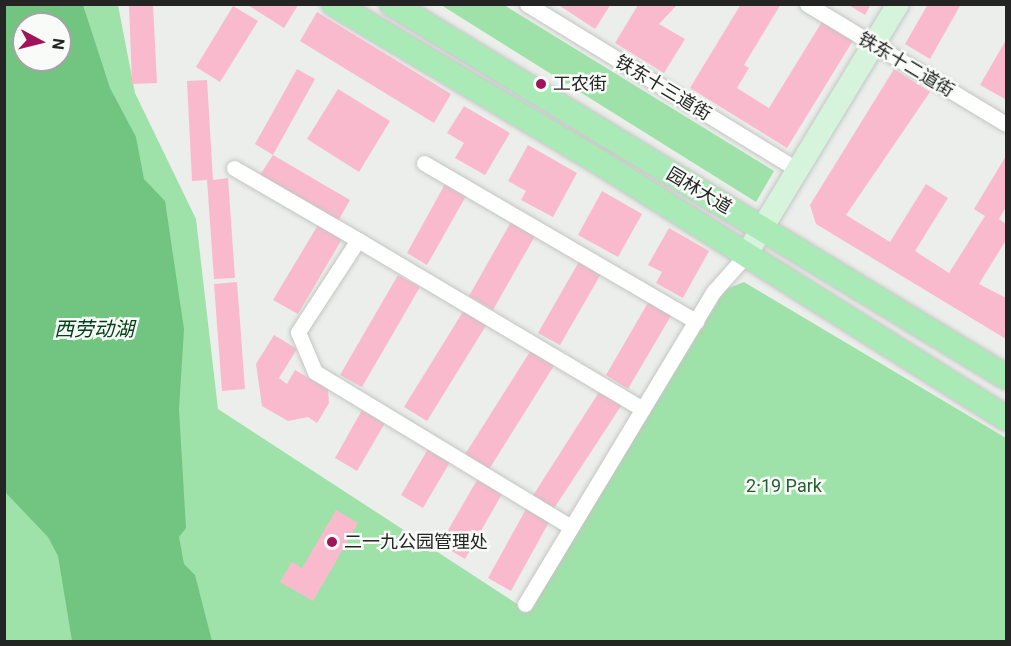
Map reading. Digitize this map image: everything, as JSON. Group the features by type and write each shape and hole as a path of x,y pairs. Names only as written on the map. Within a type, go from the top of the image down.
{"main road":[{"path":"334,4 746,255 1006,418"},
{"name":"园林大道","path":"392,4 1006,377"}],"street":[{"name":"铁东十三道街","path":"527,4 800,171"},
{"name":"铁东十二道街","path":"807,4 1006,124"},
{"path":"525,604 696,321 764,230 898,4"},
{"path":"424,163 696,321"},
{"path":"234,168 643,409"},
{"path":"358,240 298,332 305,359 315,372 371,408 571,527"},
{"path":"746,255 766,241 785,243"}],"green space":[{"name":"2·19 Park","path":"4,5 118,5 135,93 196,219 218,409 525,609 721,291 744,282 1006,438 1006,641 5,641"},
{"path":"441,5 504,5 774,171 756,202"}],"water":[{"name":"西劳动湖","path":"5,4 83,5 110,88 136,137 144,179 165,201 184,329 179,409 186,528 179,537 184,564 195,575 212,641 72,641 58,556 48,537 5,492"}],"building":[{"path":"129,4 153,4 157,83 132,84"},
{"path":"246,4 297,4 298,5 284,28"},
{"path":"557,4 611,4 595,29"},
{"path":"741,4 781,4 744,65 749,68 737,88 769,108 823,20 854,39 787,148 690,88"},
{"path":"847,4 871,4 865,15"},
{"path":"928,4 961,4 930,59 905,44"},
{"path":"638,5 677,5 659,24 685,39 664,73 615,43"},
{"path":"233,6 258,21 220,82 196,67"},
{"path":"317,12 451,94 434,123 300,41"},
{"path":"1006,40 1006,96 1005,99 980,85"},
{"path":"297,69 315,79 273,155 255,144"},
{"path":"894,69 930,92 846,215 890,242 926,184 948,198 915,251 949,273 985,216 974,209 1006,156 1006,207 999,219 1006,224 1006,240 979,284 1006,298 1006,339 816,224 810,205"},
{"path":"207,80 213,180 228,178 235,278 214,279 207,180 192,181 187,81"},
{"path":"338,89 390,121 359,172 307,139"},
{"path":"464,106 510,133 485,175 455,158 464,143 447,133"},
{"path":"528,145 577,173 553,217 521,200 526,191 508,181"},
{"path":"273,155 350,200 338,221 260,175"},
{"path":"445,184 466,196 427,265 407,253"},
{"path":"602,191 642,214 618,257 578,235"},
{"path":"511,222 535,236 493,310 469,296"},
{"path":"318,225 342,239 298,314 273,300"},
{"path":"669,228 709,251 683,298 656,283 662,272 648,265"},
{"path":"580,260 602,272 560,345 538,333"},
{"path":"398,275 420,287 362,387 340,375"},
{"path":"237,282 245,389 222,391 214,284"},
{"path":"649,301 672,314 628,389 606,375"},
{"path":"464,310 487,324 427,421 404,407"},
{"path":"274,335 297,349 279,378 287,384 295,370 328,389 329,403 317,423 308,417 288,421 262,406 256,364"},
{"path":"531,350 555,364 488,471 464,456"},
{"path":"601,389 623,403 553,510 532,497"},
{"path":"362,410 385,423 357,471 335,458"},
{"path":"428,449 450,462 423,508 401,495"},
{"path":"477,480 502,494 465,559 440,544"},
{"path":"526,509 549,522 511,591 488,578"},
{"name":"二一九公园管理处","path":"336,510 358,523 313,601 280,582 292,562 302,568"}],"place":[{"name":"工农街","path":"541,84"},
{"name":"二一九公园管理处","path":"332,542"}]}
